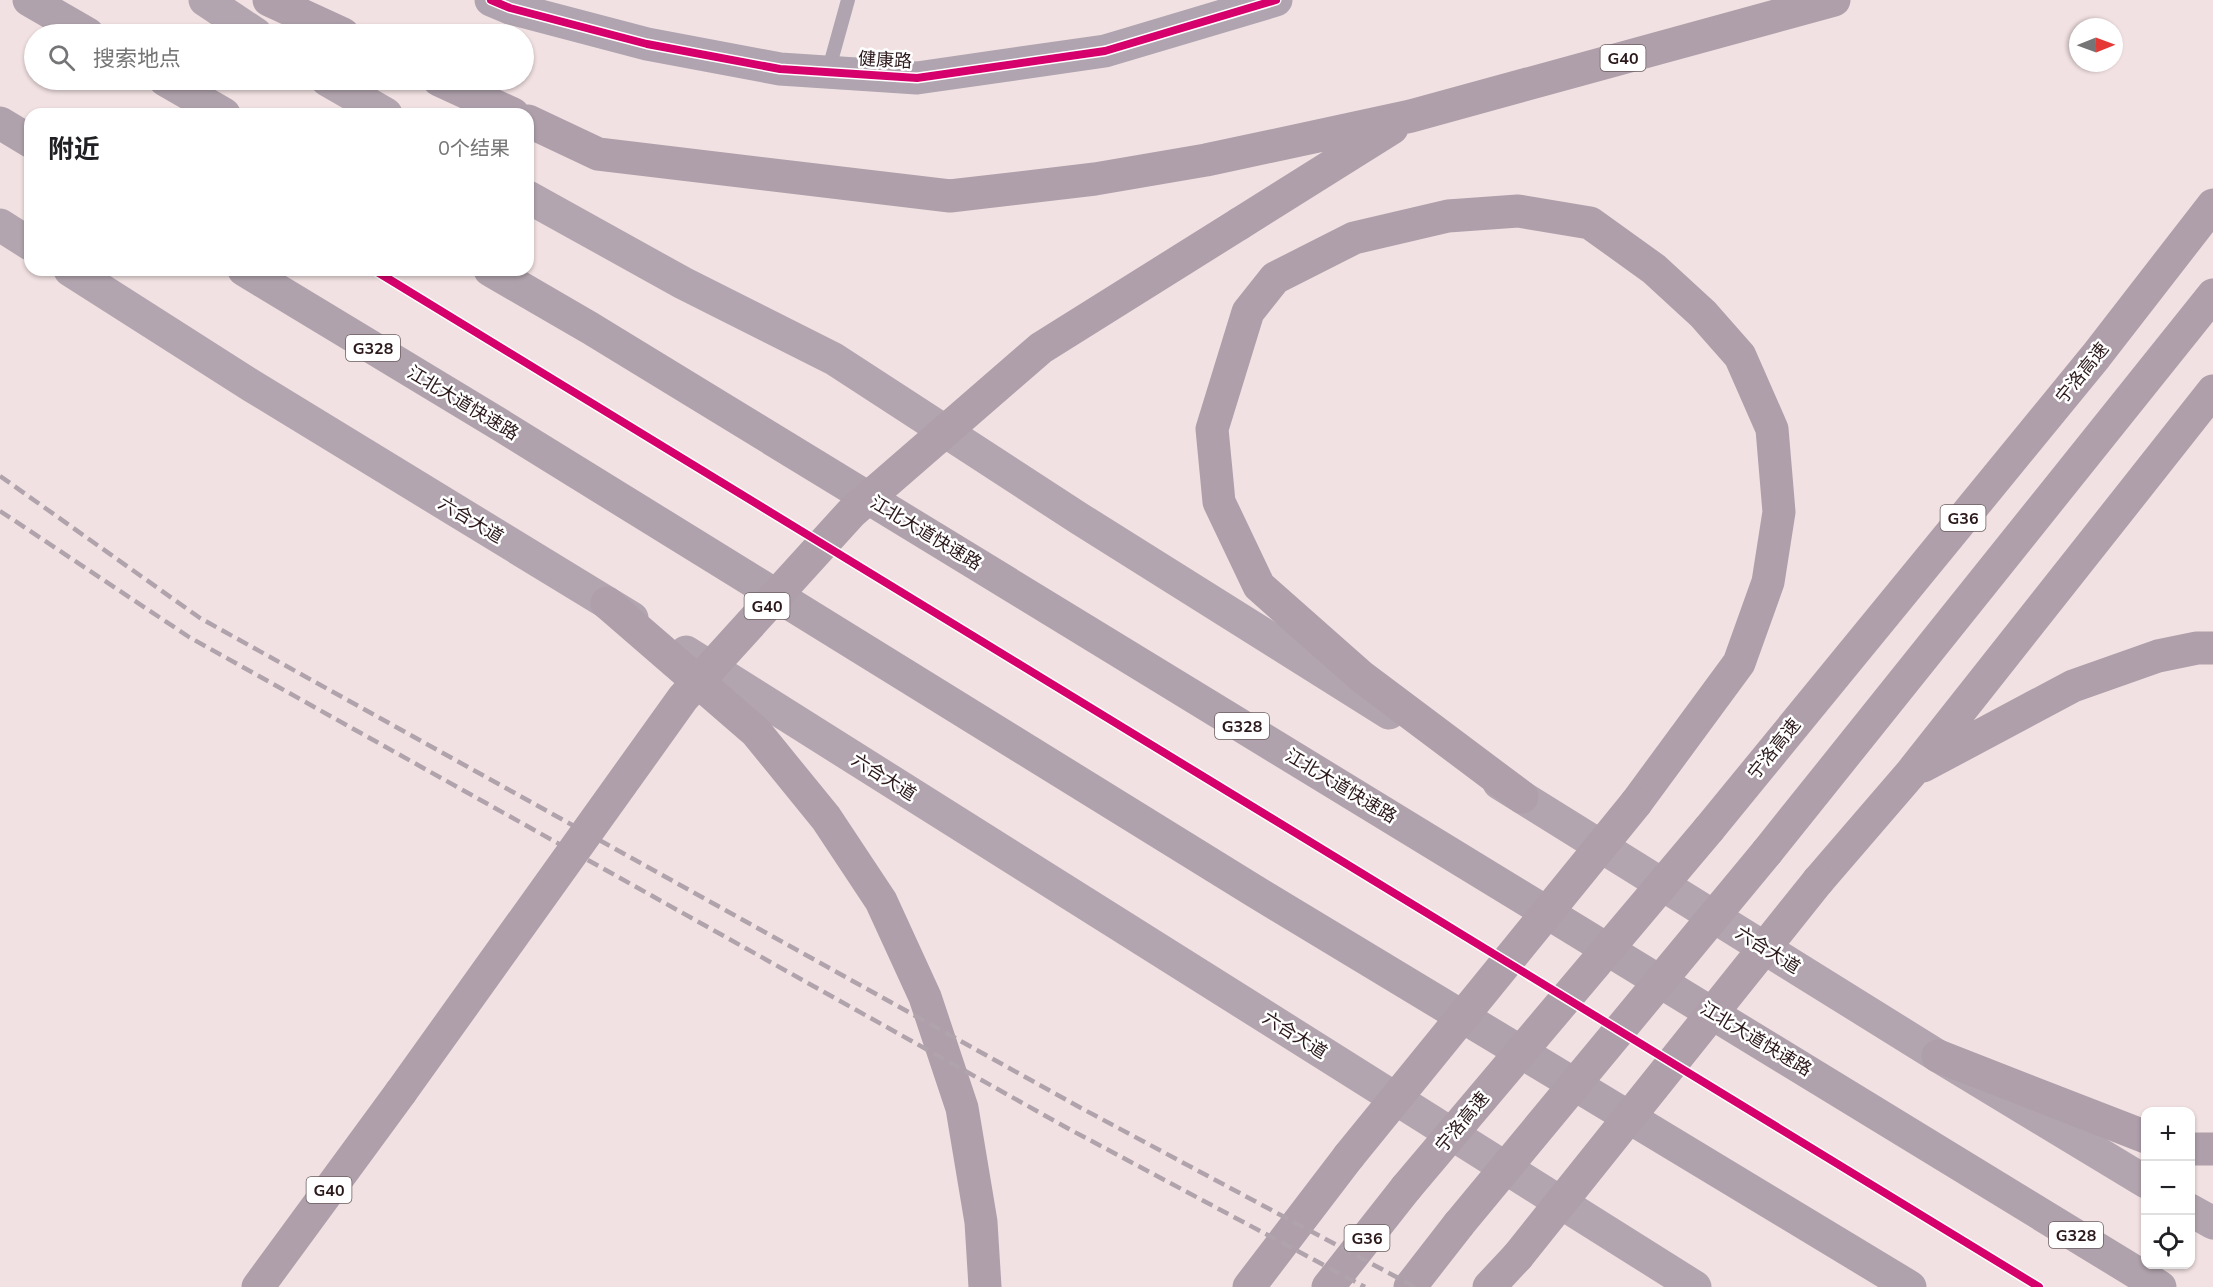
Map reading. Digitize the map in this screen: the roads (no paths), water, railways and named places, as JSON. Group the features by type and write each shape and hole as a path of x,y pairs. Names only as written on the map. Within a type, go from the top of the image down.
{"highway":[{"path":"29,0 71,24"},
{"path":"269,0 321,24"},
{"name":"G40","path":"258,1287 401,1092 683,698 852,512 1041,348 1411,116 1834,0"},
{"path":"182,90 214,108"},
{"path":"461,90 500,108"},
{"path":"534,124 598,154 950,196 1095,179 1206,160 1411,116"},
{"path":"0,123 24,137"},
{"name":"宁洛高速","path":"1328,1287 1406,1188 1709,829 2089,365 2213,205"},
{"path":"1249,1287 1349,1156 1636,804 1738,663 1768,582 1779,512 1772,429 1740,356 1703,314 1654,269 1590,223 1518,211 1448,216 1354,238 1275,278 1248,312 1212,429 1219,502 1259,586 1362,677 1522,797"},
{"name":"江北大道快速路","path":"254,276 502,426 1256,892 1910,1287"},
{"name":"江北大道快速路","path":"500,276 600,334 2160,1287"},
{"path":"1410,1287 1459,1224 1767,852 2213,295"},
{"path":"1489,1287 1518,1256 1818,881 1911,773 2213,391"},
{"path":"607,603 756,732 826,818 881,901 925,997 962,1108 981,1222 985,1287"},
{"path":"1911,773 2073,686 2158,656 2197,648 2213,648"},
{"path":"1938,1056 2141,1135"},
{"path":"2195,1149 2213,1149"}],"main road":[{"path":"205,0 241,24"},
{"path":"344,90 376,108"},
{"name":"六合大道","path":"534,200 683,283 834,359 1090,525 1522,797 2141,1180"},
{"path":"0,225 24,240"},
{"name":"六合大道","path":"79,276 252,386 607,603 1695,1287"},
{"path":"2195,1213 2213,1223"}],"street":[{"name":"健康路","path":"491,0 510,8 647,44 780,69 916,78 1105,51 1276,0"}],"lane":[{"path":"828,72 848,0"}],"railway":[{"path":"0,476 200,618 1081,1108 1415,1287"},
{"path":"0,511 189,637 1069,1129 1365,1287"}]}
